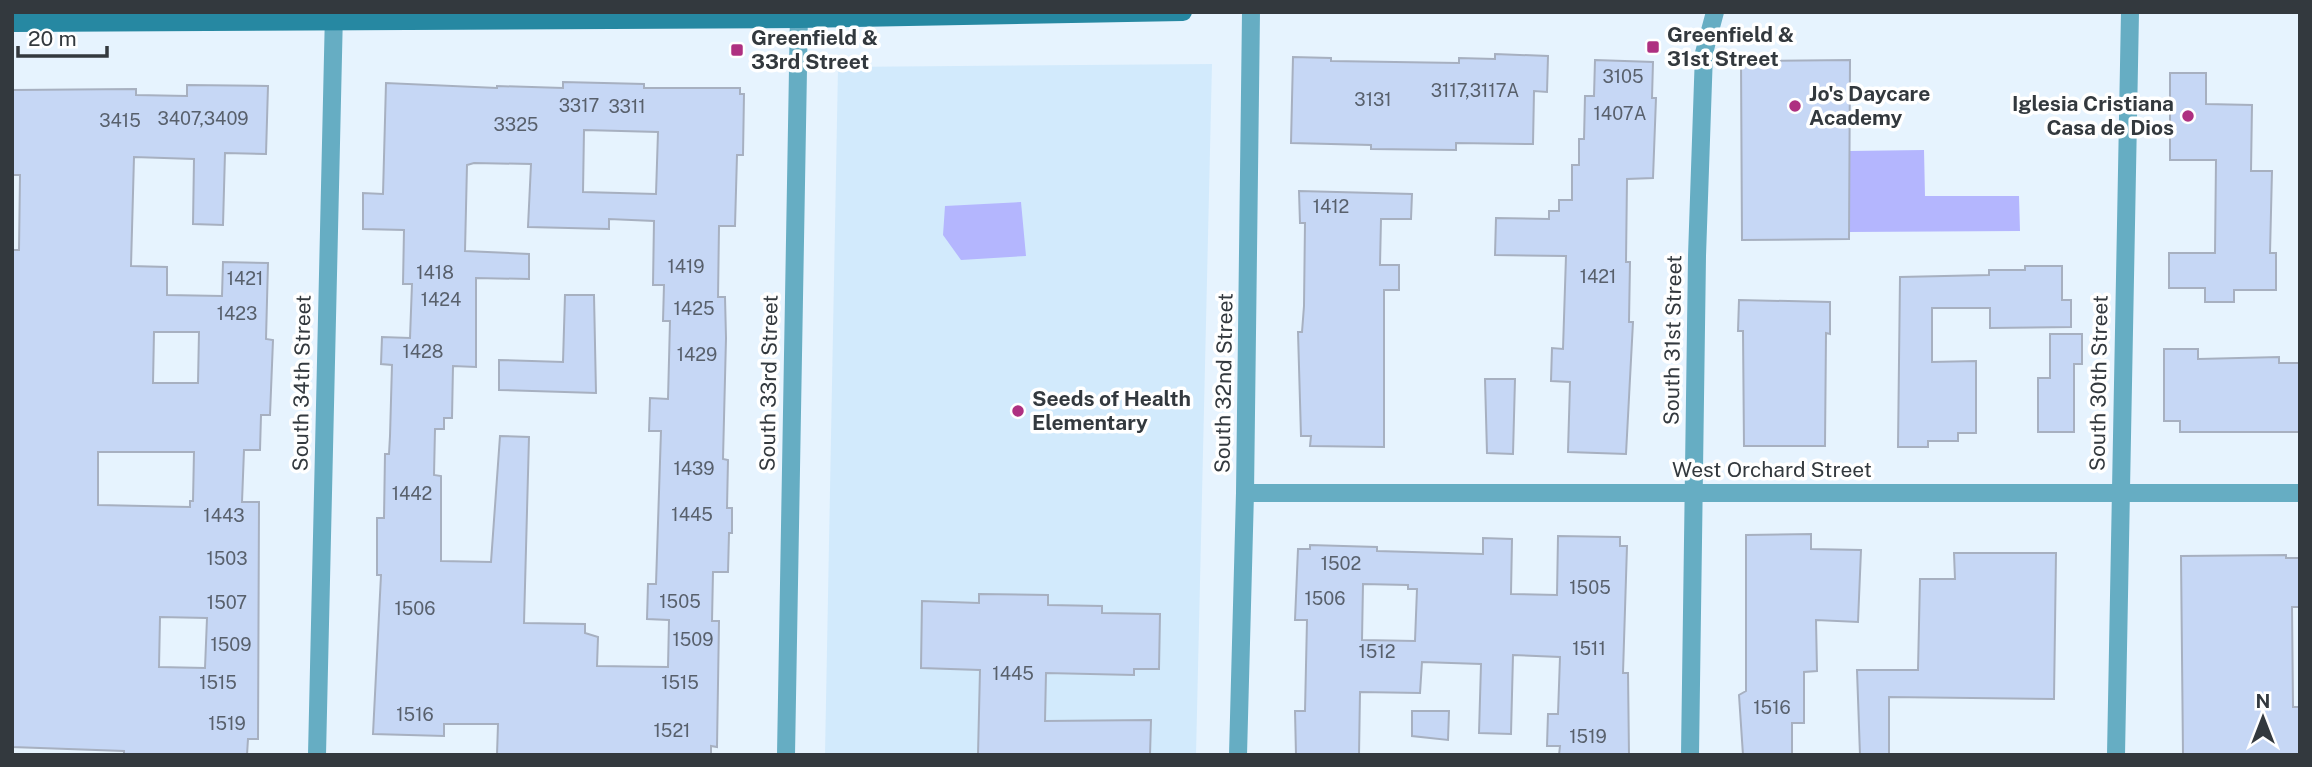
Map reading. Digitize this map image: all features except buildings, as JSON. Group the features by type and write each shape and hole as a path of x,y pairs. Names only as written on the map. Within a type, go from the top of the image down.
{"main road":[{"path":"12,23 334,16 1183,12"}],"street":[{"name":"South 32nd Street","path":"1238,755 1245,494 1251,12"},
{"name":"South 31st Street","path":"1690,755 1693,493 1704,53 1715,12"},
{"name":"South 30th Street","path":"2116,755 2130,12"},
{"name":"South 33rd Street","path":"786,755 799,15"},
{"name":"South 34th Street","path":"317,755 334,16"},
{"name":"West Orchard Street","path":"1245,494 2300,493"}],"shaded area":[{"name":"Seeds of Health Elementary","path":"1212,64 1196,755 825,755 838,67"},
{"path":"1924,150 1925,196 2019,196 2020,231 1849,232 1849,151"},
{"path":"1021,202 1026,256 961,260 943,235 945,206"}],"place":[{"name":"Greenfield & 31st Street","path":"1653,47"},
{"name":"Greenfield & 33rd Street","path":"737,50"},
{"name":"Jo's Daycare Academy","path":"1795,106"},
{"name":"Iglesia Cristiana Casa de Dios","path":"2188,116"},
{"name":"Seeds of Health Elementary","path":"1018,411"}]}
